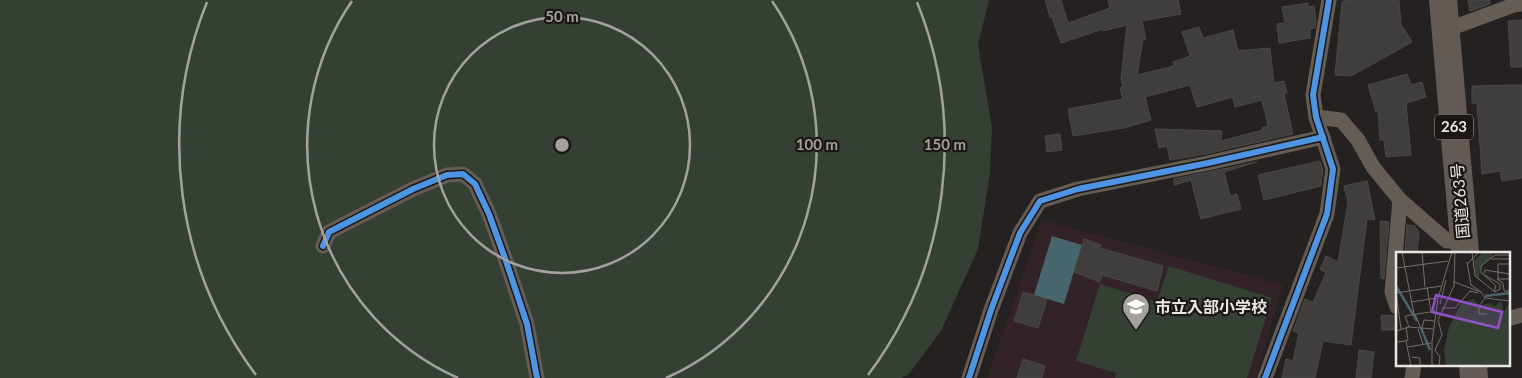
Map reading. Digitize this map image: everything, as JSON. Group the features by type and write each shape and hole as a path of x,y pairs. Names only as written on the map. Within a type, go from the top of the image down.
{"highway":[{"name":"国道263号","path":"1443,0 1464,247"}],"street":[{"path":"1265,378 1327,214 1333,169 1316,117 1313,95 1329,0"},
{"path":"1446,30 1514,5 1522,4"},
{"path":"1316,117 1341,120 1358,140 1373,167 1400,200 1446,241 1464,247"},
{"path":"969,378 991,310 1020,233 1040,201 1078,189 1208,163 1323,137"},
{"path":"323,246 329,232 413,189 447,175 463,174 475,184 489,214 527,324 537,378"},
{"path":"1396,303 1392,292 1400,200"}],"shaded area":[{"name":"市立入部小学校","path":"1042,220 1283,285 1256,378 987,378"}],"green space":[{"path":"0,0 989,0 978,45 992,128 990,173 978,249 941,331 909,374 902,378 0,378"},
{"path":"1169,266 1272,298 1247,378 1115,378 1116,373 1076,361 1100,284 1157,302"}],"water":[{"path":"1052,236 1082,245 1064,304 1034,295"}],"building":[{"path":"1045,0 1061,0 1068,23 1110,8 1108,0 1178,0 1181,14 1142,21 1146,39 1143,40 1137,75 1174,66 1173,62 1190,56 1182,32 1199,27 1203,38 1233,30 1238,51 1270,48 1274,83 1284,81 1287,93 1284,94 1293,134 1206,154 1170,160 1167,146 1159,148 1155,129 1222,131 1221,141 1263,130 1262,128 1268,126 1262,100 1235,107 1233,97 1197,107 1190,85 1145,97 1151,120 1124,128 1073,136 1068,109 1123,99 1120,88 1123,87 1121,79 1127,25 1103,31 1103,29 1061,43"},
{"path":"1344,0 1399,0 1401,24 1412,42 1351,76 1335,75 1342,2"},
{"path":"1468,0 1490,0 1490,4 1470,11"},
{"path":"1308,3 1308,7 1314,6 1316,20 1315,28 1310,29 1310,38 1279,43 1277,24 1285,23 1282,7"},
{"path":"1522,20 1522,67 1511,67 1508,21"},
{"path":"1407,74 1411,85 1422,82 1426,97 1406,103 1411,155 1386,157 1384,140 1380,140 1378,111 1376,112 1368,85"},
{"path":"1522,85 1522,178 1502,181 1500,171 1482,174 1477,103 1472,103 1472,86"},
{"path":"1060,134 1062,150 1047,152 1045,136"},
{"path":"1320,161 1323,170 1321,186 1264,200 1258,175"},
{"path":"1257,162 1224,172 1230,196 1237,194 1241,209 1201,219 1191,180 1174,185 1174,179"},
{"path":"1367,181 1375,220 1367,219 1351,345 1323,341 1315,378 1282,378 1286,359 1293,361 1299,333 1293,331 1305,299 1313,302 1326,273 1320,269 1326,256 1338,262 1348,202 1344,186"},
{"path":"1380,221 1389,222 1384,279 1381,278"},
{"path":"1407,225 1415,226 1419,233 1417,252 1405,252"},
{"path":"1084,239 1101,245 1100,248 1163,266 1157,291 1102,275 1100,282 1074,272"},
{"path":"1023,292 1047,299 1038,328 1014,321"},
{"path":"1381,315 1396,316 1396,330 1382,330"},
{"path":"1359,350 1374,352 1371,378 1356,378"},
{"path":"1023,359 1045,366 1042,378 1017,378"}],"cycle path":[{"path":"1265,378 1327,214 1333,169 1316,117 1313,95 1329,0"},
{"path":"969,378 991,310 1020,233 1040,201 1078,189 1208,163 1323,137"},
{"path":"323,246 329,232 413,189 447,175 463,174 475,184 489,214 527,324 537,378"}],"place":[{"name":"市立入部小学校","path":"1136,331"}]}
